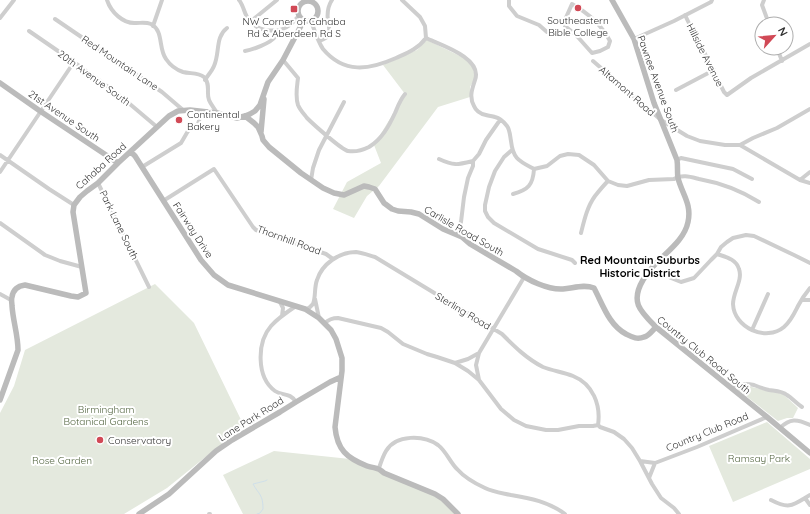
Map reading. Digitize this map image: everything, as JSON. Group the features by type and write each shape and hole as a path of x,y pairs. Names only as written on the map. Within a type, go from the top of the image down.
{"street":[{"path":"0,18 2,13 14,0"},
{"path":"107,0 112,11 126,21 134,24 144,22 153,26 158,31 160,36 161,47 164,55 173,66 183,72 202,76 209,88 209,100 217,113"},
{"path":"153,26 162,0"},
{"path":"239,0 250,22 257,27 267,30 276,31 289,26 299,16"},
{"path":"250,22 277,0"},
{"path":"319,41 326,39 330,31 328,10 332,0"},
{"path":"312,21 315,34 322,48 335,59 349,67 360,68 375,66 416,49 426,38 425,26 420,18 402,0"},
{"path":"509,0 509,6 517,16 539,25 547,32"},
{"path":"567,0 584,10 596,21 610,41 608,47 592,53 576,35 565,26 564,22 572,4"},
{"name":"Pawnee Avenue South","path":"612,0 634,39 654,103 677,160 678,177"},
{"path":"634,39 685,15 711,2 712,0"},
{"path":"764,0 762,5 766,16"},
{"path":"312,1 318,12 312,21 304,20 299,16 298,9 300,5 312,1"},
{"name":"Hillside Avenue","path":"685,15 726,95 753,77 782,61"},
{"name":"Red Mountain Lane","path":"54,19 162,92 183,110"},
{"path":"183,110 217,113 237,118 255,111 260,105 268,82 304,20"},
{"path":"205,80 214,67 218,55 218,43 223,31 227,28"},
{"path":"245,51 253,50 268,42 275,37 276,31"},
{"name":"20th Avenue South","path":"29,32 118,94 157,127"},
{"path":"426,38 450,48 473,64 476,74 472,89 471,100 473,105 476,110 485,115 494,116 507,127 512,150 519,160 534,169 547,166 560,156 568,154 579,155 594,165 608,181 618,185 628,186 649,180 674,179 685,176 735,188 759,202"},
{"path":"780,56 782,61 810,44"},
{"path":"282,60 298,78 296,94 300,109 326,135 346,151 356,151 368,147 382,136 389,125 401,98 405,94"},
{"name":"Altamont Road","path":"593,61 661,120 687,136 700,141 725,145 740,145"},
{"path":"0,172 74,62"},
{"path":"676,90 714,70"},
{"name":"21st Avenue South","path":"0,83 118,163"},
{"path":"261,134 265,91"},
{"path":"311,180 316,156 344,102"},
{"path":"740,145 777,128 810,109"},
{"name":"Cahaba Road","path":"11,300 15,290 19,286 25,285 78,297 86,293 73,212 74,205 80,197 98,183 169,116 183,110"},
{"path":"142,167 181,143 188,131 198,124 202,111"},
{"name":"Carlisle Road South","path":"245,116 258,127 263,140 269,148 323,188 334,193 344,195 364,186 375,189 384,203 392,209 419,214 443,229 462,237 470,244 522,276 546,287 561,289 589,286 594,288 610,320 618,330 630,336 637,339 643,338 648,336 656,327"},
{"path":"439,158 450,164 458,165 473,161 500,120"},
{"path":"740,145 800,180 810,183"},
{"path":"512,150 504,157 495,172 489,188 485,205 485,211 488,217 494,223 538,249 572,260 575,263"},
{"name":"Fairway Drive","path":"131,152 135,156 200,260 214,275 228,284 305,309 325,323"},
{"path":"0,154 74,205"},
{"path":"677,160 681,158 733,169 752,179"},
{"path":"455,234 461,222 464,197 468,178 473,166 473,161"},
{"name":"Thornhill Road","path":"163,201 214,169 256,230 326,254 333,259"},
{"path":"513,194 521,192 532,183 534,169"},
{"path":"800,180 810,172"},
{"name":"Country Club Road South","path":"678,177 689,211 688,224 682,237 649,270 638,289 636,300 641,311 644,316 656,327 810,454"},
{"path":"581,233 590,204 608,181"},
{"name":"Park Lane South","path":"98,183 149,287"},
{"path":"0,223 45,255 82,267"},
{"path":"649,270 666,273 671,278 681,282 694,278 727,242 733,238 746,235 754,236 810,263"},
{"name":"Sterling Road","path":"319,318 317,312 315,286 322,269 333,259 344,254 355,252 365,253 375,257 502,334 518,351 529,359 545,367 574,376 581,380 594,394 598,407 598,425"},
{"path":"717,254 732,259 740,269 740,278 734,294 733,306 736,316 740,321 745,326 757,332 766,334 784,328 810,288"},
{"path":"478,380 476,365 479,353 523,279 522,276"},
{"path":"0,294 11,300 18,342 18,350 0,400"},
{"path":"752,330 768,294"},
{"name":"Sterling Road","path":"305,309 309,308 313,304 315,295"},
{"path":"802,300 810,300"},
{"path":"280,301 283,308 282,316"},
{"path":"296,306 282,316 266,332 260,354 262,370 270,386 275,391 290,395 296,402"},
{"path":"458,514 443,499 435,494 384,473 378,468 369,466 351,458 342,451 336,436 335,427 342,358 336,338 325,323 332,318 381,328 403,344 415,350 455,363 468,371 478,380 501,409 514,420 526,426 546,430 558,430 579,426 598,425 614,432 624,439 632,448 661,498 679,514"},
{"path":"455,363 468,360 479,353"},
{"name":"Lane Park Road","path":"139,514 169,494 216,451 296,402 341,377"},
{"path":"730,387 738,384 746,384 768,390 779,391 787,395 802,407"},
{"name":"Country Club Road","path":"640,461 654,463 697,447 767,417"},
{"path":"780,428 786,422 795,420 810,425"},
{"path":"378,468 386,450 393,443 402,439 421,438 429,440 439,446 457,469 470,481 486,489 534,499 565,514"},
{"path":"649,478 654,463"},
{"path":"770,500 780,505 792,506 810,494"},
{"path":"804,498 810,505"}],"green space":[{"path":"427,40 466,59 472,65 475,72 475,78 470,87 470,97 438,107 379,186 367,196 354,218 333,209 347,182 381,163 374,145 405,94 383,65 417,50"},
{"name":"Birmingham Botanical Gardens","path":"155,284 194,323 244,426 167,488 124,514 0,514 0,413 14,386 25,350"},
{"path":"743,385 783,394 798,408 793,418 778,421 737,389 737,387"},
{"name":"Ramsay Park","path":"767,422 810,459 810,469 733,502 709,446"},
{"path":"274,451 350,459 378,469 442,500 456,514 243,514 223,475"}],"waterway":[{"path":"257,514 263,509 263,504 260,495 253,484 267,480"}],"place":[{"name":"Southeastern Bible College","path":"578,8"},
{"name":"NW Corner of Cahaba Rd & Aberdeen Rd S","path":"294,9"},
{"name":"Continental Bakery","path":"179,120"},
{"name":"Conservatory","path":"100,440"}],"district":[{"name":"Red Mountain Suburbs Historic District","path":"640,266"}],"park label":[{"name":"Rose Garden","path":"62,460"}]}
